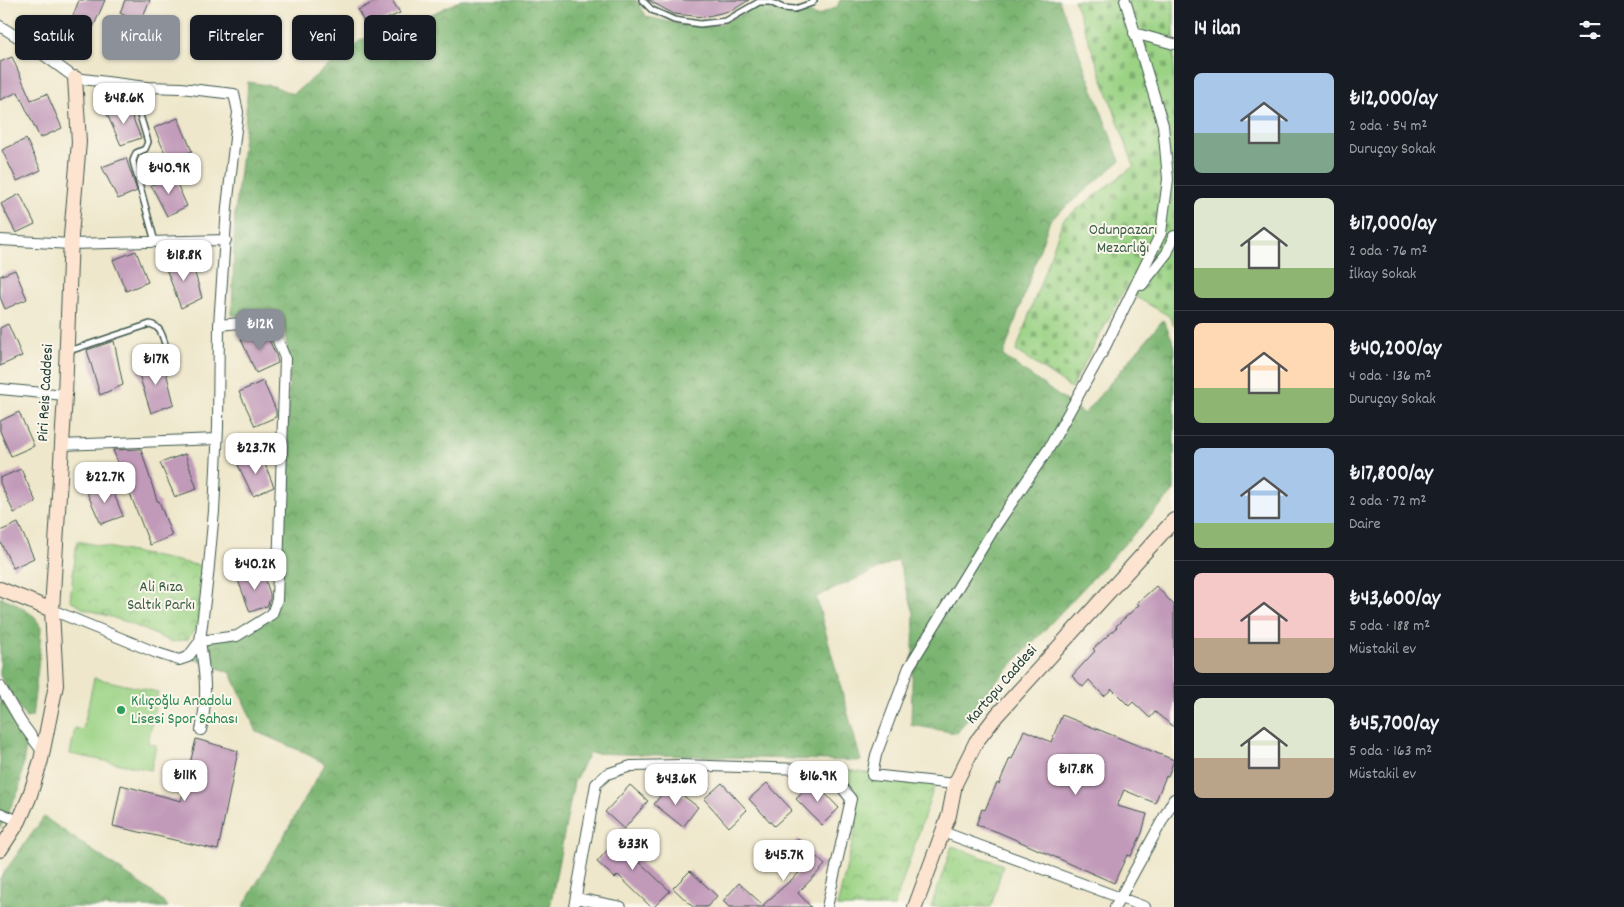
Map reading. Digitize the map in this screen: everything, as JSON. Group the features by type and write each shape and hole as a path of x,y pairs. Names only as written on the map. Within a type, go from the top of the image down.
{"main road":[{"name":"Piri Reis Caddesi","path":"0,850 19,821 29,798 42,751 56,685 52,610 65,395 71,244 79,142 75,78"},
{"name":"Kartopu Caddesi","path":"915,907 949,815 955,784 976,742 997,715 1174,520"},
{"path":"0,589 52,610"}],"street":[{"path":"955,784 872,775 876,755 909,667 995,527 1049,448 1104,349 1161,233 1168,179 1163,125 1125,0"},
{"path":"0,26 75,78 146,87 181,88 234,94 238,112 227,207 219,325 217,439 209,567 200,641 206,682 205,711 201,730"},
{"path":"1134,33 1174,44"},
{"path":"1128,301 1167,253 1174,236"},
{"path":"0,240 71,244 226,240"},
{"path":"52,610 157,653 179,660 188,656 200,641 237,636 272,614 277,600 285,358 271,324 261,321 219,325"},
{"path":"0,389 65,395"},
{"path":"61,445 217,439"},
{"path":"0,686 42,751"},
{"path":"620,907 575,902 596,784 607,774 631,766 680,765 802,769 835,779 851,799 827,907"},
{"path":"1115,907 1174,799"},
{"path":"0,813 19,821"},
{"path":"943,832 1145,907"}],"lane":[{"path":"642,0 652,10 674,20 700,24 726,21 759,2 770,2 783,8 795,9 812,3 814,0"},
{"path":"136,102 148,142 145,149 136,154 134,161 155,242"},
{"path":"66,352 150,324 157,326 165,344"}],"green space":[{"path":"461,0 636,0 647,17 681,24 707,26 728,21 753,8 765,5 817,16 837,7 840,0 1059,0 1120,161 1050,220 1003,356 1084,414 1163,320 1174,343 1174,491 994,684 957,733 911,725 914,613 898,560 816,597 861,761 589,753 574,782 550,907 243,907 325,764 257,732 231,673 188,657 200,641 237,636 259,623 277,600 290,369 284,325 270,317 232,315 235,213 248,82 273,86 293,94 336,60 354,60 354,46 364,39 364,60 436,60 436,15 430,15"},
{"name":"Odunpazarı Mezarlığı","path":"1074,0 1174,0 1174,326 1169,316 1124,290 1071,388 1016,351 1063,220 1134,166"},
{"name":"Ali Rıza Saltık Parkı","path":"77,541 202,566 197,626 188,639 172,642 127,622 82,608 70,600"},
{"path":"0,597 13,602 34,616 41,627 32,717 26,718 0,676"},
{"name":"Kılıçoğlu Anadolu Lisesi Spor Sahası","path":"94,678 158,692 148,743 156,745 151,770 70,754 75,728 83,730"},
{"path":"0,698 11,715 26,746 19,790 0,828"},
{"path":"841,769 935,784 894,907 837,907 856,827 856,793"},
{"path":"44,817 152,892 168,907 0,907 0,878"},
{"path":"952,846 1003,865 991,907 931,907"}],"building":[{"path":"79,0 105,0 92,30 92,15 73,15"},
{"path":"125,0 150,0 143,15 124,15 120,13"},
{"path":"379,0 392,0 400,13 396,15 364,15 364,22 358,10"},
{"path":"648,0 749,0 733,10 704,17 674,14"},
{"path":"12,57 31,100 47,94 62,128 40,138 18,92 0,100 0,62"},
{"path":"127,104 141,138 121,145 106,112"},
{"path":"178,118 192,151 169,162 154,128"},
{"path":"26,139 41,170 17,181 2,150"},
{"path":"126,158 137,191 118,199 102,167"},
{"path":"173,175 187,206 167,216 151,185"},
{"path":"20,194 35,224 16,233 1,204"},
{"path":"136,251 148,282 126,291 113,260"},
{"path":"191,259 202,298 181,308 165,266"},
{"path":"15,270 27,299 5,309 0,297 0,276"},
{"path":"8,324 22,356 0,366 0,328"},
{"path":"264,329 278,363 256,373 241,339"},
{"path":"114,341 123,385 100,395 87,350"},
{"path":"163,360 174,404 151,413 137,368"},
{"path":"263,381 276,410 276,417 255,426 239,392"},
{"path":"19,412 34,446 11,456 0,431 0,421"},
{"path":"141,449 157,501 159,501 172,536 150,545 113,450"},
{"path":"185,454 197,489 175,497 160,463"},
{"path":"261,454 274,487 253,496 237,463"},
{"path":"21,469 36,502 14,513 0,483 0,478"},
{"path":"110,484 123,516 101,524 87,493"},
{"path":"18,523 34,558 13,568 0,541 0,531"},
{"path":"263,572 270,599 267,606 250,612 238,580"},
{"path":"1156,586 1174,605 1174,727 1155,712 1150,718 1133,702 1129,706 1112,689 1104,696 1089,680 1083,687 1072,676 1095,651 1093,649"},
{"path":"1062,715 1174,760 1155,803 1124,790 1117,806 1147,814 1142,833 1131,856 1127,855 1114,883 998,832 976,825 982,809 985,810 1010,758 1012,759 1024,730 1051,742"},
{"path":"196,739 238,751 218,850 113,826 121,785 181,801"},
{"path":"814,782 839,808 822,825 796,799"},
{"path":"722,783 747,810 729,827 704,799"},
{"path":"767,783 792,810 774,826 749,799"},
{"path":"630,785 648,801 624,829 605,812"},
{"path":"669,785 698,807 683,827 654,804"},
{"path":"621,834 639,851 634,857 670,891 654,907 651,907 618,875 615,878 597,862"},
{"path":"798,839 825,865 798,893 811,907 729,907 723,901 739,883 763,905 799,873 782,857"},
{"path":"690,871 717,896 707,907 693,907 673,888"}],"place":[{"name":"Kılıçoğlu Anadolu Lisesi Spor Sahası","path":"121,710"}]}
